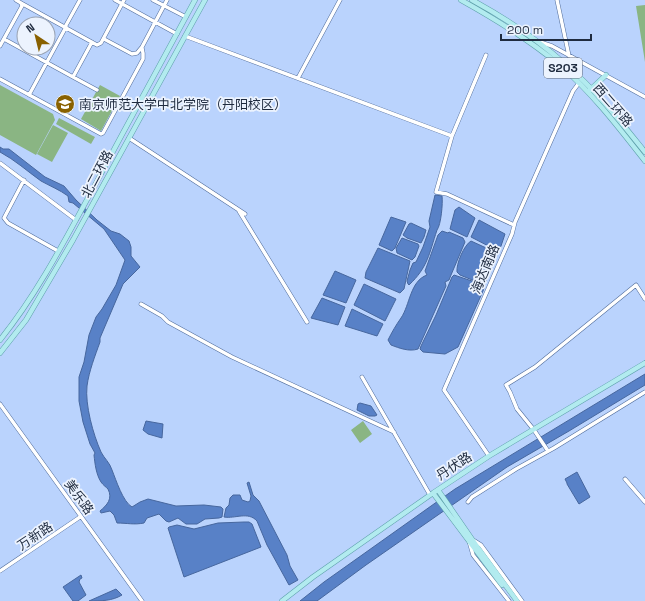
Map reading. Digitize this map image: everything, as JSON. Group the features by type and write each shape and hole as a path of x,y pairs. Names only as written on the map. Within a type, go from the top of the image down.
{"main road":[{"name":"北二环路","path":"0,340 20,315 58,252 195,0"},
{"name":"北二环路","path":"0,353 26,320 63,258 204,0"},
{"name":"西二环路","path":"461,0 534,42 566,64 590,91 645,161"},
{"name":"西二环路","path":"472,0 519,28 615,114 645,152"},
{"path":"177,33 185,36"},
{"path":"590,91 606,75"},
{"path":"123,133 129,138"},
{"path":"58,252 63,258"},
{"name":"丹伏路","path":"282,601 313,577 433,493 489,456 645,363"},
{"path":"433,493 440,498 514,601"},
{"path":"470,540 517,601"}],"street":[{"path":"16,0 100,45 124,0"},
{"path":"29,95 80,0"},
{"path":"114,0 177,33"},
{"path":"153,0 186,18"},
{"path":"104,39 132,54 137,53 142,48 167,0"},
{"path":"298,78 340,0"},
{"path":"557,0 570,56"},
{"path":"0,46 22,6 21,3"},
{"path":"185,36 452,136"},
{"path":"4,39 97,90"},
{"path":"73,77 92,42"},
{"path":"534,42 552,46 645,97"},
{"path":"0,79 100,134 102,133 143,59 144,53 142,48"},
{"path":"486,56 452,136 436,192 447,194 514,225"},
{"name":"海达南路","path":"489,456 444,390 512,234 514,225 573,91 579,83"},
{"path":"129,138 245,214"},
{"path":"0,163 76,220"},
{"path":"24,180 4,218 8,223 58,252"},
{"path":"238,210 307,322"},
{"path":"547,450 534,430 517,409 506,385 534,367 636,285 645,299"},
{"path":"140,304 162,316 168,322 232,357 394,432"},
{"path":"362,377 394,432 433,493"},
{"path":"468,502 472,497 516,469 645,392"},
{"name":"美乐路","path":"0,404 142,601"},
{"path":"625,479 645,502"},
{"name":"万新路","path":"0,571 80,517"},
{"path":"470,540 473,555 509,601"},
{"path":"470,540 481,545 522,601"}],"green space":[{"path":"645,5 645,62 636,6"},
{"path":"0,85 53,114 55,120 36,155 0,135"},
{"path":"100,85 120,96 101,131 81,119"},
{"path":"59,118 95,137 91,144 56,124"},
{"path":"53,125 68,133 52,162 37,154"},
{"path":"363,421 372,434 360,443 351,430"}],"water":[{"path":"0,147 3,149 9,149 45,177 64,186 97,220 111,231 120,234 129,241 131,256 140,267 123,284 100,338 87,386 88,410 95,437 101,452 111,467 126,501 132,507 148,499 176,506 204,505 221,507 223,509 222,517 205,519 197,524 186,524 178,518 169,522 166,521 159,514 147,518 144,523 134,524 117,523 114,515 110,511 101,513 100,511 110,499 110,496 108,489 101,482 98,476 94,455 95,453 90,444 83,422 79,401 79,377 84,362 89,335 96,317 116,285 125,260 104,229 73,203 69,202 68,196 41,181 0,152"},
{"path":"435,195 442,196 440,224 424,266 409,285 407,281 410,270 413,263 416,262 423,247 430,227 429,221"},
{"path":"459,207 475,218 467,237 450,229 455,210"},
{"path":"391,217 406,222 395,248 392,251 379,245"},
{"path":"479,220 505,234 498,251 471,237"},
{"path":"411,223 426,230 421,243 403,235"},
{"path":"442,231 449,232 463,238 465,242 449,280 445,282 446,286 418,349 408,350 391,345 388,340 404,313 417,282 427,275 425,271 438,235"},
{"path":"402,238 418,244 419,246 415,257 412,260 397,253 396,248"},
{"path":"471,241 497,254 485,283 482,284 460,275 457,272 461,255 468,243"},
{"path":"378,248 410,261 404,289 400,293 365,278 366,272"},
{"path":"335,271 356,280 346,303 323,295"},
{"path":"454,275 481,284 484,288 483,291 458,347 445,354 423,352 420,349 421,346"},
{"path":"364,284 396,299 385,321 354,305"},
{"path":"322,298 345,307 338,325 311,318"},
{"path":"352,309 383,324 377,336 345,326"},
{"path":"645,374 645,385 507,467 317,601 300,601 324,582 455,489"},
{"path":"360,403 371,406 377,415 369,416 357,410 358,404"},
{"path":"146,421 163,424 162,438 148,434 143,430"},
{"path":"577,472 590,497 579,504 565,479"},
{"path":"249,482 253,495 259,501 287,555 290,566 298,580 289,585 267,545 257,521 250,516 224,517 230,498 233,495 240,495 242,500 248,502 250,501 251,496 247,483"},
{"path":"249,522 252,524 261,547 184,577 168,528 169,527 177,525 194,529 218,523"},
{"path":"81,575 82,578 79,582 86,595 78,601 73,601 63,587"},
{"path":"116,589 122,595 110,600 89,601"}],"place":[{"name":"南京师范大学中北学院（丹阳校区）","path":"65,104"}]}
